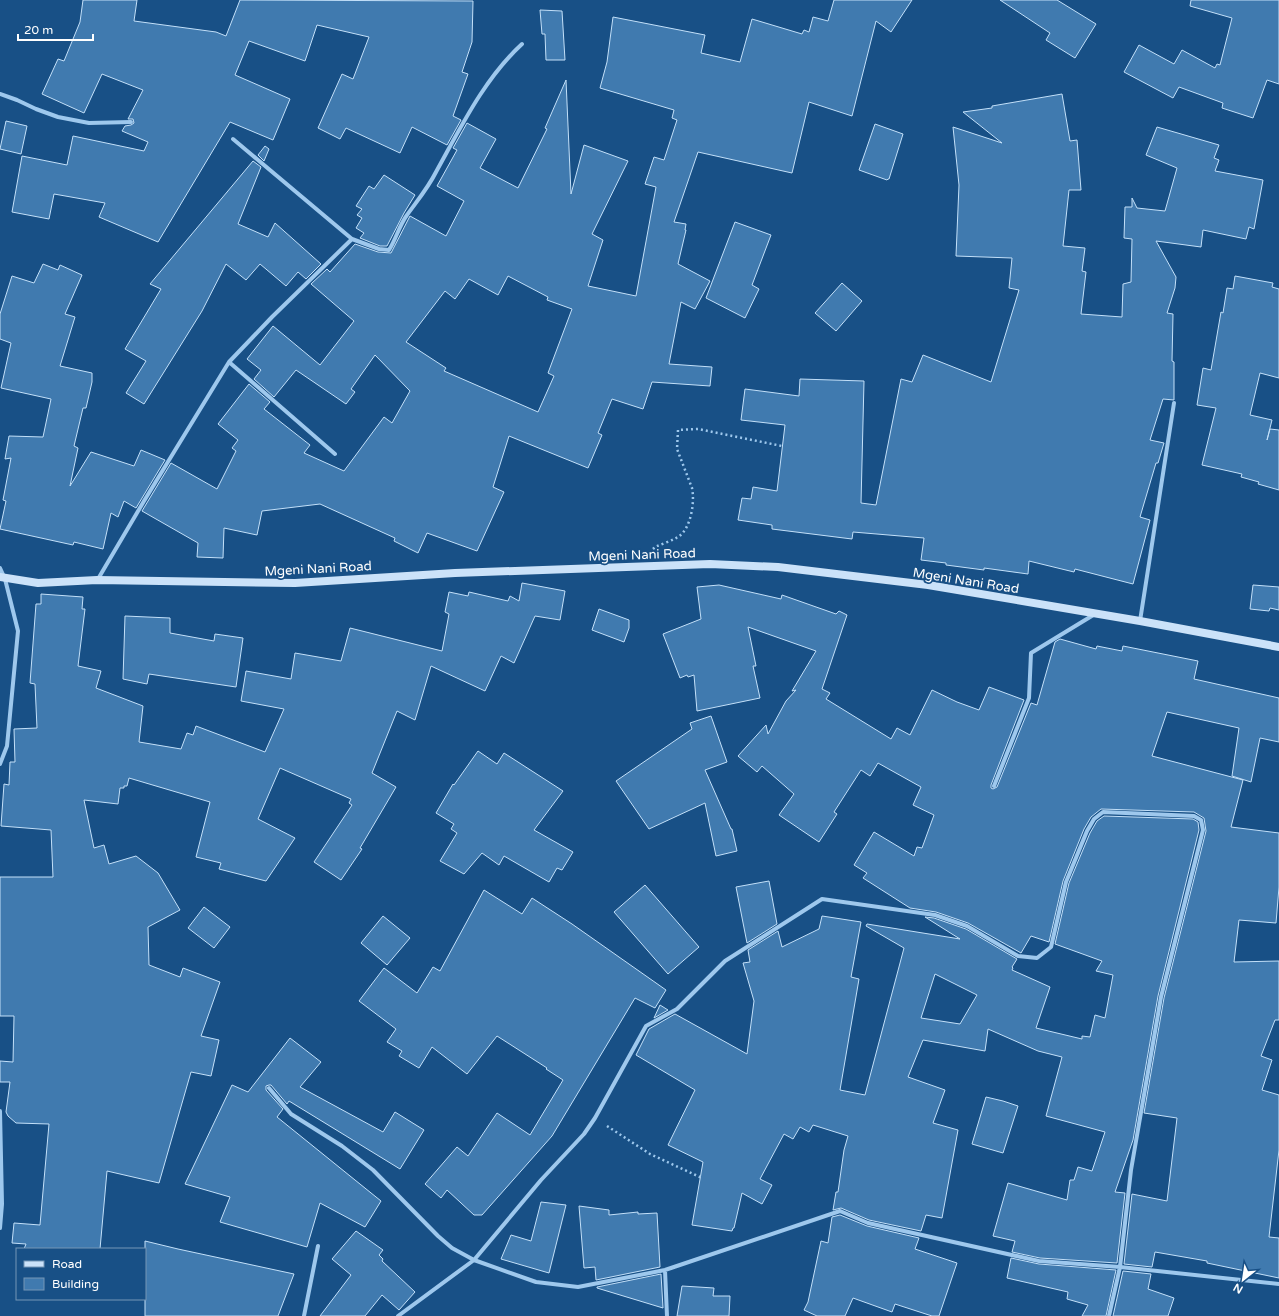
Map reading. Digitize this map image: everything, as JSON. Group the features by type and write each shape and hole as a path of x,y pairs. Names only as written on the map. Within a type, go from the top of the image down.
{"street":[{"path":"233,138 352,239 379,249 389,250 406,216 428,186 486,86 511,54 522,44"},
{"path":"0,94 18,100 36,109 89,123 131,122"},
{"path":"97,580 229,362 272,317 352,239"},
{"path":"229,362 335,454"},
{"path":"1140,621 1174,403"},
{"name":"Mgeni Nani Road","path":"3,578 38,583 97,580 295,583 455,573 645,566 710,564 778,567 928,585 1140,621 1279,647"},
{"path":"0,568 18,631 7,746 0,764"},
{"path":"994,786 1029,698 1031,653 1096,614"},
{"path":"398,1316 474,1260 541,1180 584,1134 595,1118 646,1026 677,1008 725,961 822,900 935,915 967,926 1018,956 1037,958 1051,947 1066,882 1087,830 1094,819 1103,812 1194,816 1200,820 1203,830 1161,998 1131,1170 1120,1267 1110,1316"},
{"path":"269,1088 291,1114 342,1146 373,1170 438,1236 452,1248 474,1260 536,1282 578,1287 665,1270 840,1211 868,1223 1039,1261 1120,1267 1279,1284"},
{"path":"0,1111 2,1204 0,1228"},
{"path":"304,1316 318,1246"},
{"path":"665,1270 667,1316"}],"path":[{"path":"645,566 654,547 679,536 690,521 693,495 692,488 677,449 678,430 698,429 782,446"},
{"path":"595,1118 650,1154 702,1178"}],"building":[{"path":"83,0 137,0 134,21 216,32 226,36 240,0 473,1 472,42 462,72 468,74 453,116 461,120 447,145 412,127 400,153 346,128 340,139 318,128 342,74 353,79 369,37 317,25 305,61 249,41 235,75 290,99 273,140 230,122 158,242 99,217 105,203 54,194 49,219 12,212 22,156 67,165 73,136 144,151 148,142 122,131 125,126 134,123 133,119 128,119 143,90 102,74 84,113 42,94 58,59 64,61 80,22"},
{"path":"834,0 912,0 891,32 876,21 852,116 809,102 792,173 698,152 674,222 686,224 678,264 710,281 695,309 681,302 669,364 712,367 710,386 652,382 643,409 612,399 598,433 602,435 588,468 509,436 493,487 504,492 477,551 427,533 418,553 394,541 395,538 320,504 262,511 257,535 224,528 223,558 197,557 198,543 142,511 171,463 217,489 236,451 232,448 238,440 218,424 249,384 270,402 264,409 310,445 304,453 344,471 384,417 392,423 410,391 375,355 351,389 355,392 346,404 296,370 274,397 254,379 261,370 247,359 273,326 320,365 354,321 311,284 327,269 330,272 355,244 378,252 391,253 410,216 446,236 464,201 437,186 457,150 453,148 467,123 496,139 480,168 518,188 547,129 545,128 566,80 571,194 584,145 628,161 592,234 603,240 588,286 636,296 656,187 645,184 654,157 664,160 677,120 672,118 674,110 600,88 607,62 613,17 705,35 701,53 740,62 752,19 802,34 804,30 809,32 813,17 828,21","holes":["508,276 548,297 547,300 572,309 548,373 554,376 538,412 444,371 446,368 406,342 445,291 455,299 469,279 498,295"]},
{"path":"1000,0 1057,0 1096,24 1075,58 1046,40 1050,33"},
{"path":"1191,0 1279,0 1279,84 1267,80 1253,118 1222,108 1223,103 1179,87 1173,98 1124,72 1139,45 1174,64 1182,50 1215,68 1217,64 1220,65 1232,18 1190,6"},
{"path":"540,10 562,11 565,60 546,60 545,34 542,34"},
{"path":"1062,94 1070,141 1077,140 1081,190 1069,190 1063,246 1085,248 1082,271 1086,272 1081,314 1122,317 1123,284 1131,282 1132,239 1124,238 1125,207 1132,207 1132,198 1137,208 1165,211 1177,168 1146,155 1157,127 1219,145 1214,158 1219,160 1215,171 1263,180 1254,229 1249,227 1246,239 1203,230 1201,247 1156,241 1176,277 1175,288 1167,313 1173,314 1172,361 1174,362 1174,400 1163,399 1150,440 1164,443 1158,463 1156,463 1140,517 1150,520 1133,584 1075,569 1074,572 1029,561 1028,574 984,568 984,570 921,560 924,538 853,532 852,539 772,529 772,525 738,520 742,498 751,499 753,487 777,491 785,425 741,420 745,389 799,396 800,379 864,381 861,503 876,505 901,379 912,382 923,355 991,382 1019,290 1009,288 1012,258 956,256 959,185 953,127 1002,143 963,112 992,108 992,106"},
{"path":"6,121 27,126 21,154 0,149"},
{"path":"875,124 903,134 889,179 887,180 859,170"},
{"path":"265,146 269,149 264,161 258,155"},
{"path":"253,161 261,167 238,224 268,237 275,223 321,264 306,279 298,272 286,286 260,264 246,280 226,264 202,311 144,404 126,393 146,361 125,349 161,289 150,284"},
{"path":"384,175 415,195 387,246 380,246 360,238 364,233 356,228 362,218 357,215 362,209 356,206 369,186 374,189"},
{"path":"735,222 771,235 752,285 759,289 745,318 706,298"},
{"path":"43,264 58,270 60,265 82,275 65,314 75,317 60,366 92,373 92,382 86,408 83,408 74,446 78,448 70,486 91,452 134,466 141,450 165,460 136,508 124,501 118,517 111,513 103,549 74,542 73,545 0,529 6,501 3,500 11,458 5,459 9,436 43,437 51,399 1,388 11,343 0,339 0,314 12,276 34,283"},
{"path":"1235,276 1273,283 1272,287 1279,289 1279,378 1260,373 1250,415 1272,420 1267,440 1270,429 1279,430 1279,490 1241,477 1242,474 1202,465 1216,408 1197,405 1203,368 1211,370 1221,312 1223,313 1227,288 1233,289"},
{"path":"842,283 862,301 836,331 815,313"},
{"path":"522,583 565,591 560,620 535,616 514,663 501,656 485,691 431,666 415,720 397,711 372,773 396,787 360,848 362,849 341,880 314,862 352,805 349,803 351,799 280,768 258,819 295,838 266,881 219,869 221,863 196,857 210,802 129,778 127,786 120,788 118,804 84,800 94,848 104,845 109,864 136,856 158,873 180,910 148,927 149,965 180,977 183,968 220,982 201,1036 219,1040 211,1076 191,1072 159,1183 107,1171 100,1248 24,1248 26,1244 12,1243 14,1223 40,1225 49,1124 16,1123 8,1116 6,1112 10,1082 0,1082 0,1061 13,1062 14,1016 0,1016 0,877 53,877 51,830 1,826 4,784 9,785 10,762 15,762 14,729 37,728 35,684 30,683 36,604 41,604 41,594 83,597 82,609 85,609 78,666 101,671 96,688 143,706 139,742 181,749 187,733 193,735 196,726 265,752 284,709 241,701 246,671 291,679 295,653 341,661 350,628 442,651 449,614 445,612 449,592 468,596 469,592 508,601 510,596 519,601"},
{"path":"719,585 781,599 782,595 836,614 839,611 847,615 822,689 830,693 826,699 891,739 897,728 910,735 932,690 957,702 979,710 989,687 1024,700 991,785 991,788 993,789 997,787 1031,703 1037,705 1055,642 1060,639 1096,649 1097,646 1122,651 1123,646 1198,661 1194,679 1279,698 1279,742 1260,738 1251,782 1232,776 1239,728 1167,712 1152,756 1243,780 1231,827 1279,833 1279,887 1276,923 1239,920 1234,962 1279,961 1279,1020 1275,1020 1261,1056 1272,1060 1262,1090 1279,1095 1279,1150 1269,1237 1279,1238 1279,1278 1207,1263 1207,1261 1155,1252 1152,1267 1124,1264 1132,1194 1167,1201 1177,1118 1144,1113 1164,998 1206,831 1204,818 1194,812 1101,809 1091,817 1084,829 1063,881 1049,942 1031,936 1021,953 968,923 936,912 910,908 863,878 867,873 854,865 874,832 914,856 917,847 922,848 934,815 913,805 921,787 878,763 870,776 861,770 834,812 837,814 819,842 779,815 794,794 762,766 757,772 738,756 766,725 768,734 786,701 796,690 792,691 816,651 748,627 756,666 753,666 760,698 697,711 694,675 688,677 687,675 680,678 663,634 701,619 697,587"},
{"path":"1253,585 1279,587 1279,610 1270,608 1269,611 1250,609"},
{"path":"599,609 629,620 629,628 624,642 592,630"},
{"path":"125,616 170,618 170,633 214,641 215,634 243,638 236,687 149,674 147,684 123,679"},
{"path":"711,716 727,762 705,770 732,829 737,851 716,856 705,803 649,829 616,781 692,729 690,723"},
{"path":"478,751 497,764 504,753 563,791 534,830 573,852 562,870 557,868 549,882 504,856 499,865 482,853 464,874 440,861 457,833 451,829 454,824 436,813 453,784 454,785"},
{"path":"1104,816 1193,819 1198,822 1199,830 1158,996 1133,1140 1115,1192 1125,1193 1117,1263 1040,1258 1012,1252 1015,1241 993,1236 1008,1183 1067,1200 1070,1180 1074,1180 1078,1167 1092,1171 1105,1132 1046,1116 1062,1057 1038,1051 988,1029 985,1051 923,1040 908,1077 945,1090 933,1123 958,1130 942,1218 926,1215 921,1231 869,1220 841,1208 833,1210 836,1192 838,1192 844,1150 848,1136 813,1125 809,1132 800,1127 793,1139 784,1134 760,1179 772,1185 762,1204 742,1193 732,1231 692,1225 703,1162 668,1145 695,1090 636,1055 649,1029 675,1014 747,1054 754,1001 743,963 750,962 748,950 778,931 782,947 819,929 822,916 861,922 851,977 859,979 840,1090 865,1095 904,948 866,926 867,924 960,939 925,917 934,918 966,929 1017,959 1012,967 1012,970 1050,987 1036,1028 1082,1039 1082,1036 1090,1037 1095,1015 1105,1018 1113,975 1096,971 1102,961 1055,944 1069,883 1090,833 1097,821","holes":["935,974 977,995 960,1024 921,1018"]},
{"path":"769,881 777,924 747,943 736,887"},
{"path":"645,885 699,947 668,974 614,912"},
{"path":"484,890 522,914 532,898 572,924 666,990 655,1008 635,998 552,1136 482,1215 474,1215 447,1190 441,1198 425,1184 457,1147 468,1156 497,1113 530,1135 563,1080 497,1036 467,1074 432,1047 419,1068 399,1056 402,1051 387,1042 396,1029 359,1001 384,968 417,993 433,967 440,971"},
{"path":"204,907 230,927 214,948 188,928"},
{"path":"383,916 410,938 387,965 361,943"},
{"path":"660,1005 668,1010 654,1018"},
{"path":"290,1038 321,1062 300,1087 383,1132 395,1112 424,1130 400,1169 289,1101 287,1104 271,1085 266,1086 266,1090 283,1109 277,1117 381,1201 365,1227 320,1203 307,1247 220,1222 230,1197 185,1184 232,1085 248,1092"},
{"path":"986,1097 1018,1106 1003,1153 972,1144"},
{"path":"541,1202 566,1205 549,1273 501,1259 511,1235 531,1241"},
{"path":"579,1206 609,1210 609,1215 638,1212 638,1214 657,1213 660,1267 596,1280 595,1267 584,1268"},
{"path":"840,1215 867,1226 919,1238 915,1249 957,1263 939,1316 932,1316 895,1304 892,1312 853,1298 845,1316 817,1316 804,1310 808,1302 821,1241 828,1243 832,1217"},
{"path":"356,1231 383,1250 379,1255 383,1259 382,1261 415,1292 399,1310 382,1295 365,1316 320,1316 351,1275 332,1259"},
{"path":"145,1241 294,1274 278,1316 145,1316"},
{"path":"1011,1258 1039,1264 1116,1270 1106,1316 1082,1316 1088,1305 1067,1299 1068,1292 1007,1278"},
{"path":"1123,1271 1151,1274 1148,1289 1174,1298 1168,1316 1113,1316"},
{"path":"661,1274 663,1308 597,1288 597,1287"},
{"path":"682,1286 714,1288 713,1296 730,1296 729,1316 677,1316"}]}
